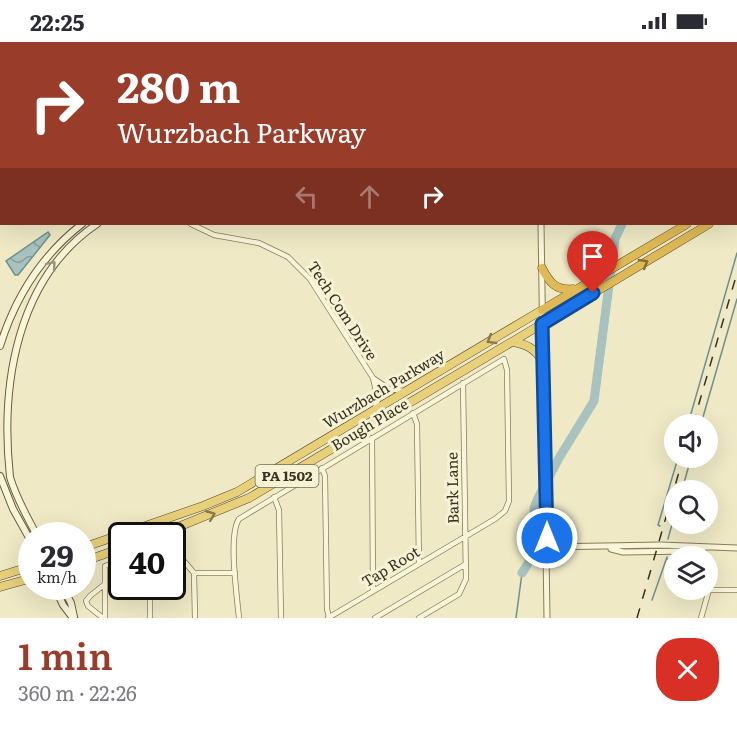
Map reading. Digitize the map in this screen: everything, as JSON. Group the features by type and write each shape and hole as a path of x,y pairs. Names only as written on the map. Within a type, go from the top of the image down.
{"highway":[{"name":"Wurzbach Parkway","path":"96,543 237,492 685,225"},
{"name":"Wurzbach Parkway","path":"186,524 249,498 707,225"},
{"path":"542,268 554,287 564,290 577,288"},
{"path":"512,342 524,343 542,360"},
{"path":"0,576 18,571"},
{"path":"0,587 18,582"}],"main road":[{"path":"0,346 19,299 32,277 52,251 81,225"},
{"path":"9,349 22,313 47,271 67,249 96,225"},
{"path":"1,398 1,430 9,475 30,522"},
{"path":"0,476 21,522"},
{"path":"69,600 74,618"}],"street":[{"name":"Tech Com Drive","path":"192,225 214,235 269,246 296,262 310,279 373,378 378,400 374,411"},
{"path":"541,225 547,618"},
{"name":"Bough Place","path":"235,573 235,524 239,519 504,359 507,370 509,501 505,511"},
{"name":"Tech Com Drive","path":"373,378 389,389 408,391"},
{"name":"Bark Lane","path":"419,618 461,592 466,579 463,383"},
{"path":"413,413 417,424 419,564"},
{"path":"372,438 373,591"},
{"path":"322,468 325,476 329,618"},
{"path":"274,497 279,510 281,618"},
{"name":"Tap Root","path":"329,618 505,511"},
{"path":"546,548 661,545 737,548"},
{"path":"186,564 194,573 195,618"},
{"path":"375,618 466,564"},
{"path":"104,618 105,567 108,566"},
{"path":"194,573 235,573 239,618"},
{"path":"104,618 88,606 86,601 105,584"},
{"path":"718,590 737,590"},
{"path":"150,600 150,618"},
{"path":"701,618 706,600"}],"water":[{"path":"48,232 50,235 18,275 15,275 6,261"}],"waterway":[{"path":"522,573 534,554 534,508 539,496 594,401 615,239 622,225"},
{"path":"691,414 737,253"},
{"path":"704,414 737,299"},
{"path":"660,526 658,525 675,468"},
{"path":"685,480 688,468"},
{"path":"668,539 669,534"},
{"path":"652,600 664,566"},
{"path":"516,618 522,573"}],"railway":[{"path":"696,414 737,273"},
{"path":"637,618 680,468"}],"route":[{"path":"547,538 542,324 593,293"}]}
